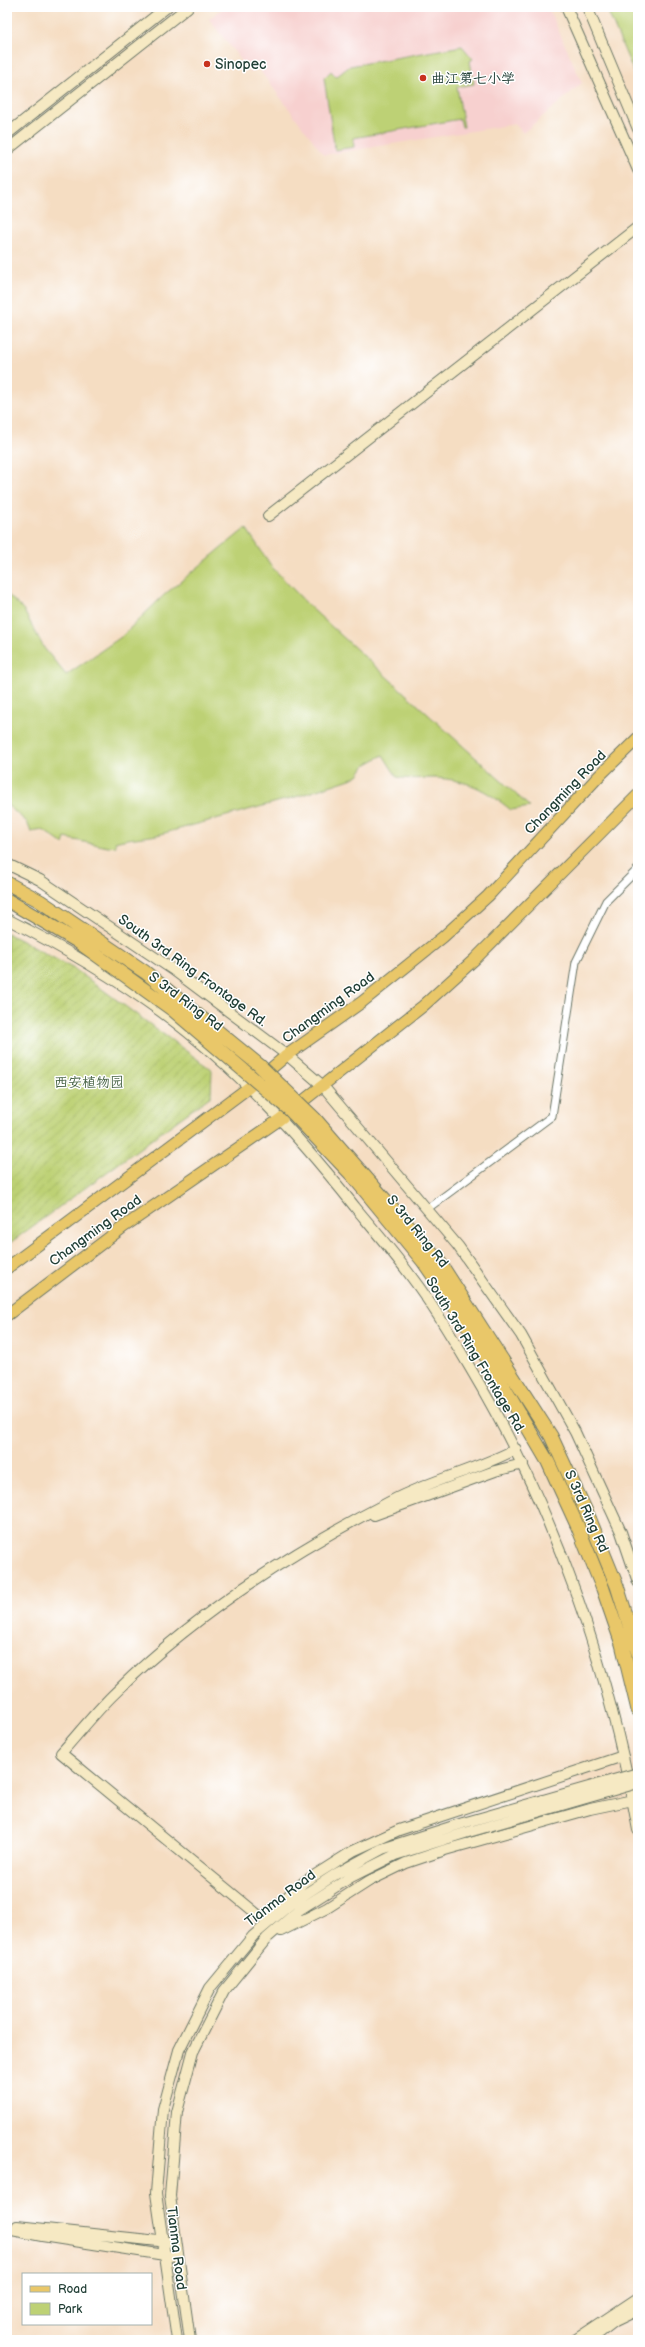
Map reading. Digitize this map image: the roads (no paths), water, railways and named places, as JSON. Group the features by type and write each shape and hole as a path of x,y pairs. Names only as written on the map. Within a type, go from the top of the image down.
{"highway":[{"name":"S 3rd Ring Rd","path":"7,883 40,901 145,972 259,1065 315,1119 440,1263 551,1436 590,1520 617,1586 638,1653"},
{"name":"S 3rd Ring Rd","path":"7,900 77,941 185,1019 289,1109 352,1175 424,1260 468,1326 548,1462 577,1525 603,1589 622,1644 638,1710"}],"main road":[{"name":"Changming Road","path":"7,1268 362,1002 443,937 488,896 598,778 638,738"},
{"name":"Changming Road","path":"7,1315 122,1228 279,1120 423,1006 475,959 638,795"}],"street":[{"path":"7,134 167,7"},
{"path":"7,150 188,7"},
{"path":"566,7 638,170"},
{"path":"587,7 638,129"},
{"path":"268,516 638,227"},
{"name":"South 3rd Ring Frontage Rd.","path":"7,864 40,880 172,969 288,1056 323,1086 458,1246 521,1334 575,1432 621,1532 638,1582"},
{"path":"427,1209 552,1116 576,962 606,902 638,869"},
{"name":"South 3rd Ring Frontage Rd.","path":"7,919 115,979 163,1013 204,1047 248,1088 330,1174 414,1280 451,1335 516,1448 555,1534 576,1588 607,1693 633,1800 638,1830"},
{"path":"516,1448 494,1461 433,1482 400,1496 323,1538 281,1564 197,1622 116,1693 61,1753 265,1921 304,1882 353,1851 399,1830 623,1756"},
{"path":"355,1521 399,1508 495,1471 523,1464"},
{"name":"Tianma Road","path":"190,2340 170,2196 177,2112 193,2052 224,1991 267,1938 299,1910 351,1877 395,1854 464,1828 638,1773"},
{"name":"Tianma Road","path":"177,2340 156,2193 163,2110 179,2050 210,1988 265,1921 336,1874 382,1849 638,1783"},
{"path":"267,1938 327,1908 369,1881 406,1863 445,1850 559,1818 633,1800"},
{"path":"7,2225 176,2243"},
{"path":"7,2229 42,2236 178,2257"},
{"path":"575,2340 638,2298"},
{"path":"590,2340 615,2321 638,2310"}],"place":[{"name":"Sinopec","path":"207,64"},
{"name":"曲江第七小学","path":"423,78"}],"park label":[{"name":"西安植物园","path":"89,1082"}]}
